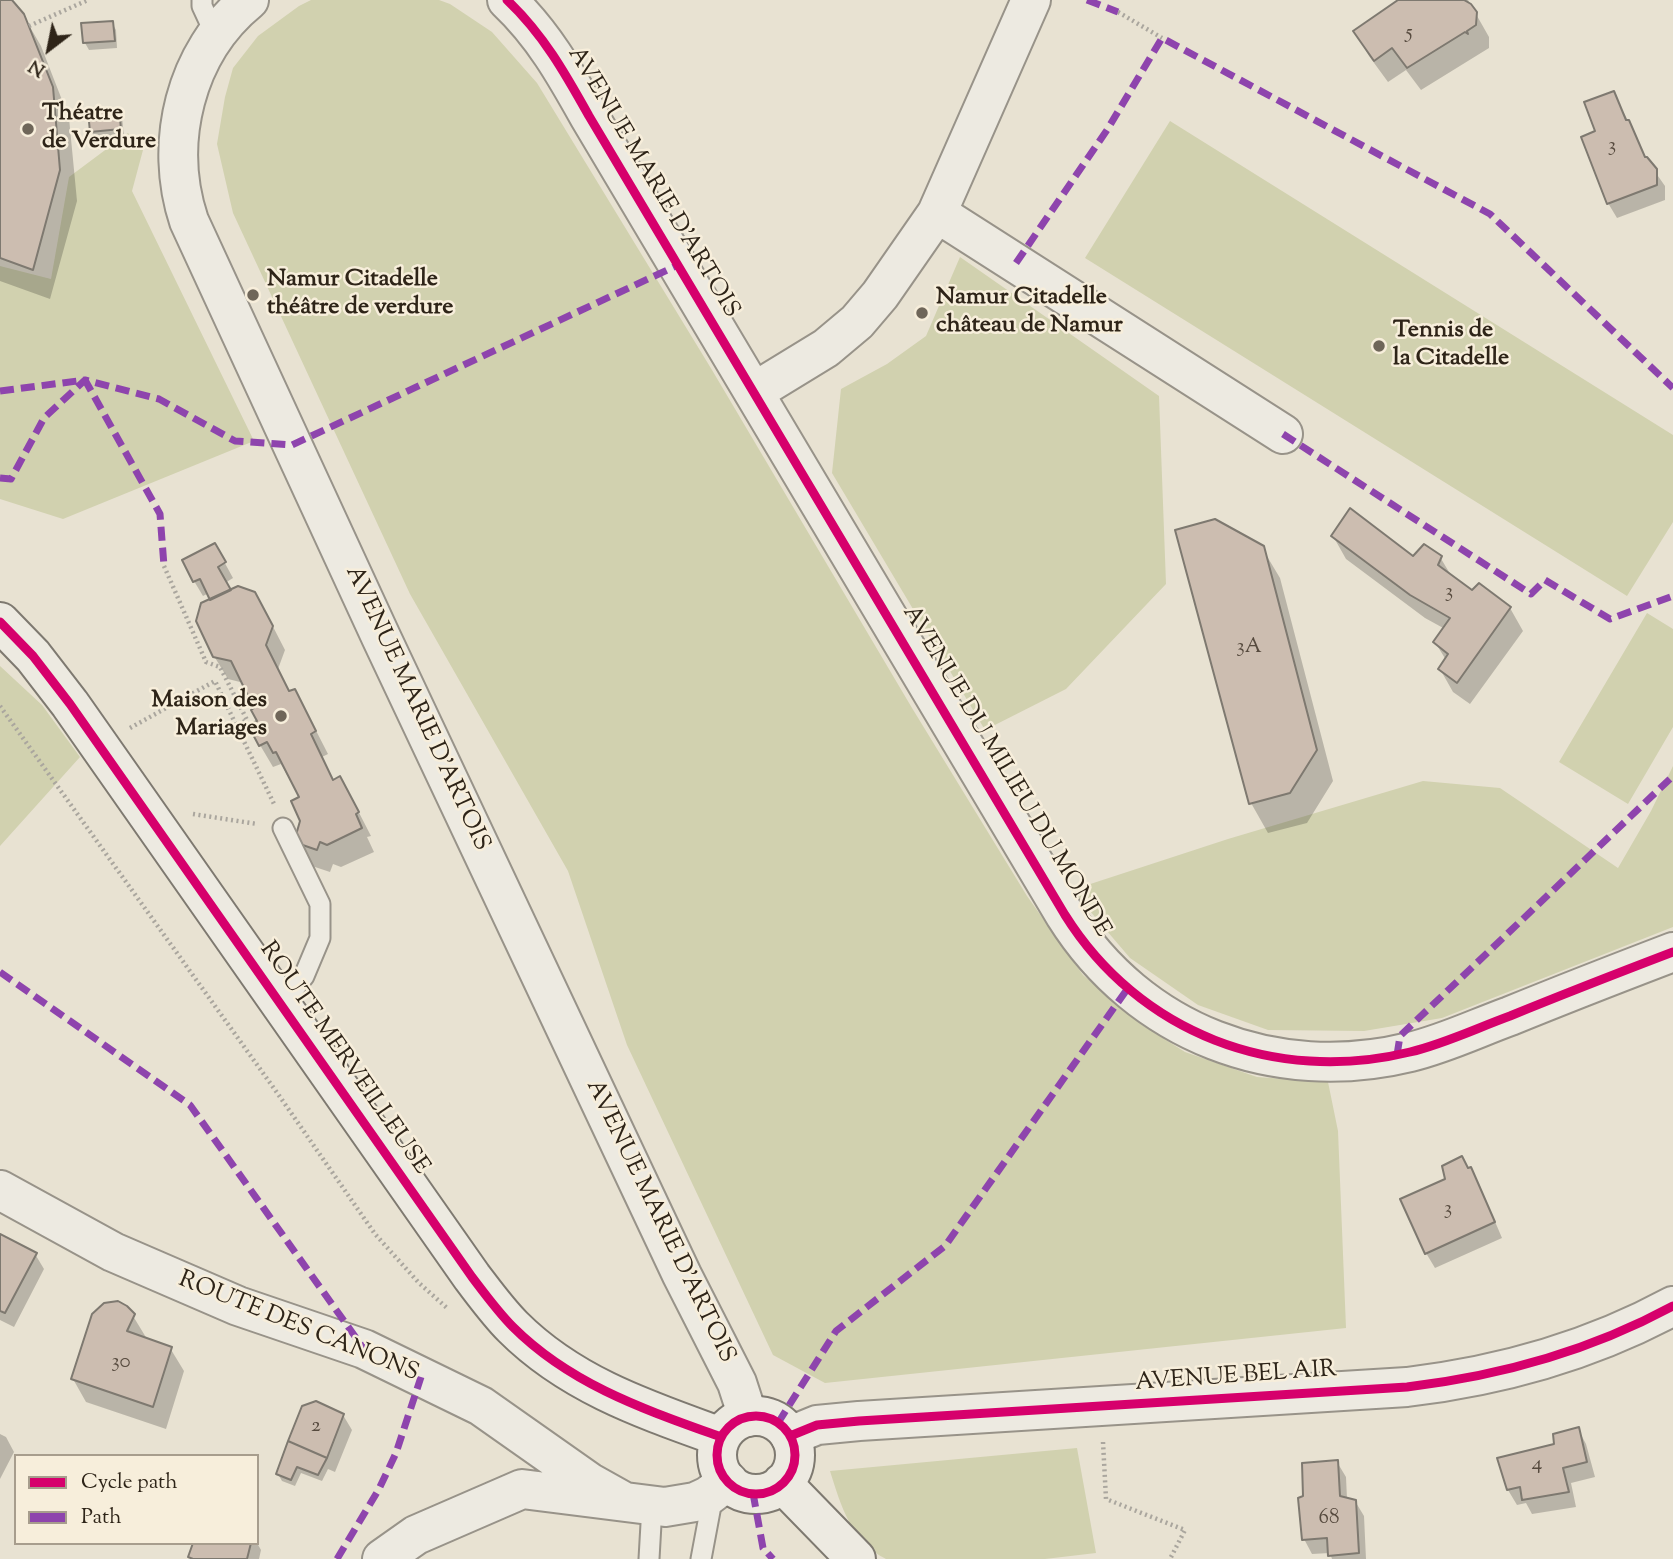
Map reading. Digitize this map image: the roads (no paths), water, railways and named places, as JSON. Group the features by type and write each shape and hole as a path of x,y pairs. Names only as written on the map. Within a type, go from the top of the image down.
{"street":[{"name":"AVENUE MARIE D'ARTOIS","path":"249,0 232,14 208,17 181,116 178,152 180,184 191,228 621,1146 696,1304 737,1382 735,1427"},
{"name":"AVENUE MARIE D'ARTOIS","path":"507,0 533,26 567,74 589,116 754,392"},
{"path":"754,392 826,348 857,322 880,295 937,213 1019,4"},
{"path":"937,213 1283,434"},
{"name":"AVENUE DU MILIEU DU MONDE","path":"754,392 1075,932 1119,981 1182,1025 1221,1044 1280,1059 1330,1062 1380,1058 1412,1052 1444,1041 1673,952"},
{"name":"ROUTE MERVEILLEUSE","path":"0,622 48,675 472,1277 515,1329 556,1363 598,1388 650,1412 735,1427"},
{"name":"ROUTE DES CANONS","path":"0,1190 113,1252 238,1306 364,1349 481,1406 589,1482 638,1503"},
{"name":"AVENUE BEL AIR","path":"790,1436 817,1426 859,1422 1395,1388 1449,1382 1516,1368 1571,1352 1673,1306"},
{"path":"382,1559 416,1535 522,1489 638,1503 684,1505 718,1488 766,1492 782,1483 791,1471 795,1458 790,1436 783,1427 772,1419 735,1427 717,1459 721,1471 718,1488"},
{"path":"782,1483 856,1559"}],"lane":[{"path":"281,1005 304,976 320,939 320,904 283,828"},
{"path":"701,1559 710,1511 718,1488"},
{"path":"638,1503 649,1559"}],"place":[{"name":"Théatre de Verdure","path":"28,129"},
{"name":"Namur Citadelle théâtre de verdure","path":"253,295"},
{"name":"Namur Citadelle château de Namur","path":"922,313"},
{"name":"Tennis de la Citadelle","path":"1379,346"},
{"name":"Maison des Mariages","path":"281,716"}]}
